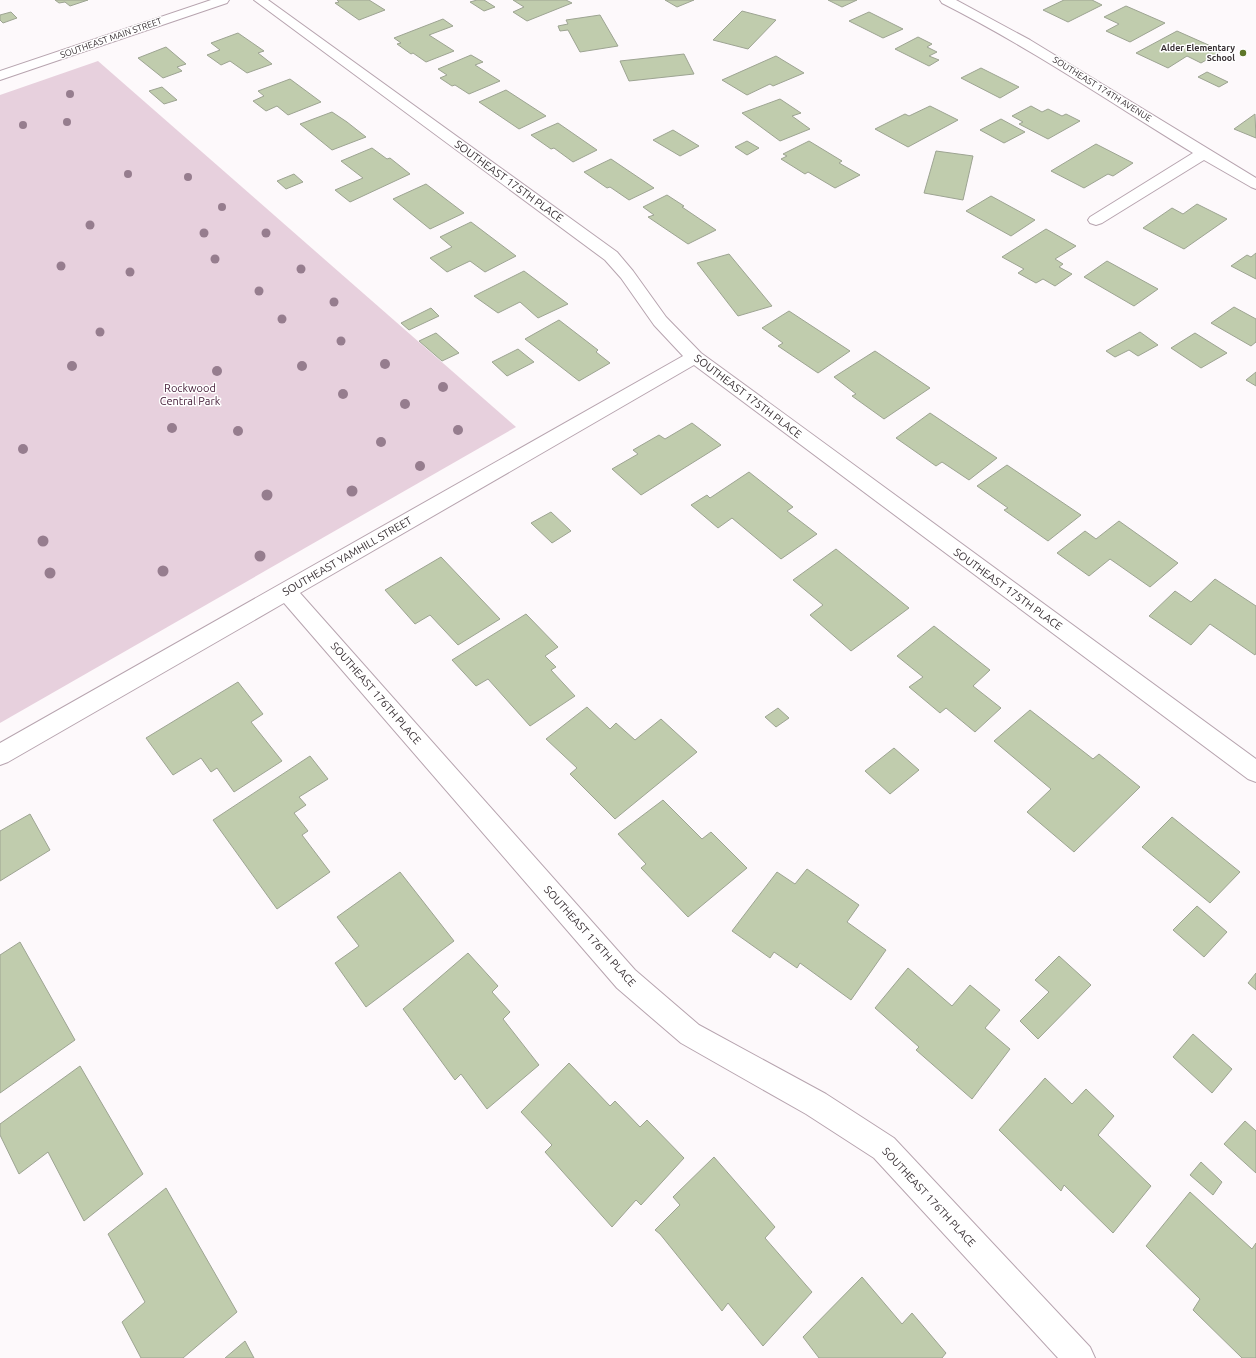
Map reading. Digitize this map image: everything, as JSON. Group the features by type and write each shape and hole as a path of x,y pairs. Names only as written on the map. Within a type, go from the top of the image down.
{"street":[{"name":"SOUTHEAST MAIN STREET","path":"0,76 223,0"},
{"name":"SOUTHEAST 175TH PLACE","path":"260,0 611,256 627,273 651,310 673,336 695,357 1256,772"},
{"name":"SOUTHEAST 174TH AVENUE","path":"946,0 1000,27 1051,56 1204,153 1256,184"},
{"path":"1096,220 1204,153"},
{"name":"SOUTHEAST YAMHILL STREET","path":"0,755 695,357"},
{"name":"SOUTHEAST 176TH PLACE","path":"286,591 626,979 690,1034 816,1104 884,1148 1079,1358"}],"green space":[{"name":"Rockwood Central Park","path":"98,61 516,427 0,723 0,95"}],"building":[{"path":"55,0 88,0 70,6 65,2 59,3"},
{"path":"337,0 369,0 385,10 359,20 335,3 339,2"},
{"path":"484,0 495,7 484,11 470,2"},
{"path":"513,0 566,0 572,3 527,21 513,12 524,7"},
{"path":"665,0 694,0 677,7"},
{"path":"828,0 857,0 842,7"},
{"path":"1064,0 1092,0 1102,5 1068,22 1043,10"},
{"path":"1126,6 1165,23 1130,42 1106,31 1119,24 1104,17"},
{"path":"742,11 776,20 748,49 713,40"},
{"path":"11,12 17,18 3,23 0,20 0,15"},
{"path":"869,12 903,29 883,38 849,21"},
{"path":"600,15 618,46 580,52 568,30 560,31 558,26 568,24 566,20"},
{"path":"443,19 453,26 429,35 454,51 426,62 397,44 401,43 394,38"},
{"path":"1177,31 1222,51 1201,63 1187,56 1168,68 1136,53"},
{"path":"238,33 264,51 258,53 272,64 247,73 230,61 221,65 207,55 220,50 211,43"},
{"path":"918,37 932,44 927,47 937,52 929,56 939,60 929,66 895,49"},
{"path":"166,47 186,64 177,67 182,71 163,78 138,58"},
{"path":"684,54 694,74 629,81 620,61"},
{"path":"471,55 483,62 475,65 500,81 469,94 455,85 452,86 440,78 447,75 438,69"},
{"path":"776,56 804,73 773,86 770,84 747,95 722,80"},
{"path":"981,68 1019,87 1000,98 961,78"},
{"path":"1207,72 1228,82 1219,87 1198,77"},
{"path":"290,79 321,102 288,115 277,106 266,111 253,101 264,96 258,91"},
{"path":"162,87 177,100 164,104 149,91"},
{"path":"506,90 546,116 519,129 479,102"},
{"path":"780,99 801,113 792,116 810,129 780,141 742,113"},
{"path":"930,106 958,120 908,147 875,129 905,114 909,116"},
{"path":"1031,106 1042,112 1048,109 1062,116 1066,114 1080,121 1048,139 1019,124 1023,122 1012,116"},
{"path":"332,112 366,137 332,150 300,124"},
{"path":"1255,114 1256,138 1234,129"},
{"path":"1001,119 1025,132 1004,143 980,130"},
{"path":"558,123 597,150 573,162 554,148 551,149 531,135"},
{"path":"673,130 699,146 680,156 653,140"},
{"path":"747,141 759,148 747,155 735,147"},
{"path":"809,141 842,161 839,163 860,175 835,188 808,172 805,174 781,159 787,156 783,154"},
{"path":"1096,144 1133,163 1113,176 1108,174 1084,188 1051,171"},
{"path":"372,148 387,159 390,158 410,174 350,202 335,190 363,178 341,161"},
{"path":"936,151 973,156 963,200 924,193"},
{"path":"611,159 654,188 629,200 610,187 607,188 584,172"},
{"path":"294,174 303,182 286,189 277,181"},
{"path":"426,184 464,213 430,229 393,199"},
{"path":"667,195 716,230 688,244 648,217 654,215 643,207"},
{"path":"991,196 1035,220 1011,236 966,211"},
{"path":"1197,204 1227,219 1184,249 1143,228 1172,208 1183,214"},
{"path":"471,222 516,256 485,272 470,261 447,272 430,258 452,247 440,237"},
{"path":"1046,229 1076,246 1055,259 1063,264 1059,267 1072,274 1055,286 1043,279 1036,283 1018,273 1024,269 1002,257"},
{"path":"1256,253 1256,279 1231,266 1247,255 1251,257"},
{"path":"729,254 772,306 738,316 697,263"},
{"path":"1107,261 1158,289 1134,306 1084,277"},
{"path":"524,271 568,304 538,318 520,302 498,313 474,296"},
{"path":"1234,307 1256,319 1256,342 1251,346 1211,323"},
{"path":"431,308 439,316 409,330 401,323"},
{"path":"789,311 850,351 818,373 778,346 783,343 762,328"},
{"path":"559,320 598,350 596,352 610,363 579,381 525,339"},
{"path":"1140,332 1158,345 1138,356 1129,350 1115,357 1106,351"},
{"path":"436,333 459,353 442,361 419,341"},
{"path":"1195,333 1227,353 1201,368 1171,348"},
{"path":"518,349 534,362 507,376 492,362"},
{"path":"875,351 930,388 884,419 852,396 856,394 834,377"},
{"path":"1256,372 1256,386 1246,380"},
{"path":"930,413 997,458 969,480 942,462 936,466 896,438"},
{"path":"692,423 721,445 641,495 612,469 638,454 633,450 659,435 665,439"},
{"path":"1007,465 1081,515 1048,541 1004,510 1008,508 977,486"},
{"path":"749,472 793,507 787,511 817,534 781,559 732,518 718,528 691,505 707,495 710,498"},
{"path":"551,512 571,531 552,543 531,523"},
{"path":"1119,521 1178,563 1150,587 1110,559 1089,576 1057,553 1085,531 1096,539"},
{"path":"836,549 909,608 851,651 810,615 823,605 793,580"},
{"path":"441,557 500,619 458,645 430,615 415,624 385,590"},
{"path":"1215,579 1256,606 1255,655 1210,624 1191,645 1149,616 1175,591 1191,602"},
{"path":"526,614 558,647 545,656 556,667 551,670 575,696 530,726 488,679 476,686 452,660"},
{"path":"934,626 990,670 973,686 1001,708 975,732 946,708 940,713 909,687 923,677 897,656"},
{"path":"238,682 263,714 251,722 282,761 234,792 217,768 211,772 201,758 173,775 146,738"},
{"path":"587,707 610,729 616,723 635,740 661,719 697,752 615,819 570,774 577,768 546,739"},
{"path":"778,708 789,718 776,727 765,717"},
{"path":"1030,710 1093,759 1099,754 1140,787 1074,852 1027,812 1051,789 994,741"},
{"path":"894,748 919,770 890,794 865,771"},
{"path":"310,756 328,779 299,797 306,805 294,813 308,831 302,835 330,872 277,909 213,820"},
{"path":"663,800 702,839 711,832 747,868 688,917 641,868 646,864 618,834"},
{"path":"30,814 50,850 0,881 0,831"},
{"path":"1172,817 1240,872 1210,903 1142,847"},
{"path":"807,869 859,905 847,922 886,950 851,1000 800,963 797,968 774,952 770,958 732,931 777,872 795,884"},
{"path":"400,872 454,941 366,1007 335,963 359,946 337,917"},
{"path":"1197,906 1227,932 1204,957 1173,930"},
{"path":"20,942 75,1040 0,1093 0,955"},
{"path":"468,953 498,986 492,992 510,1012 503,1019 539,1065 487,1109 461,1074 455,1080 403,1009"},
{"path":"1059,956 1091,985 1038,1039 1020,1021 1049,992 1035,980"},
{"path":"908,968 952,1006 970,985 1000,1010 985,1028 1010,1049 972,1099 916,1050 919,1047 875,1008"},
{"path":"1256,973 1256,990 1248,983"},
{"path":"1193,1034 1232,1069 1212,1093 1173,1057"},
{"path":"569,1063 610,1106 615,1101 640,1127 647,1120 684,1158 641,1205 636,1200 612,1227 545,1152 552,1145 521,1112"},
{"path":"80,1066 143,1174 84,1221 48,1152 19,1174 0,1135 0,1124"},
{"path":"1045,1078 1072,1104 1086,1089 1114,1116 1098,1135 1151,1186 1113,1233 1064,1185 1061,1191 999,1130"},
{"path":"1245,1121 1256,1131 1256,1173 1224,1144"},
{"path":"714,1157 775,1227 765,1238 812,1292 763,1346 728,1303 722,1311 660,1234 655,1230 680,1205 673,1197"},
{"path":"1201,1162 1222,1182 1213,1195 1190,1175"},
{"path":"166,1188 237,1312 183,1358 141,1358 122,1322 145,1302 108,1234"},
{"path":"1190,1192 1252,1249 1256,1243 1256,1358 1242,1358 1193,1310 1200,1299 1146,1246"},
{"path":"862,1277 902,1324 912,1313 946,1353 942,1358 819,1358 803,1337"},
{"path":"245,1341 254,1358 225,1358"}],"place":[{"name":"Alder Elementary School","path":"1243,53"}]}
